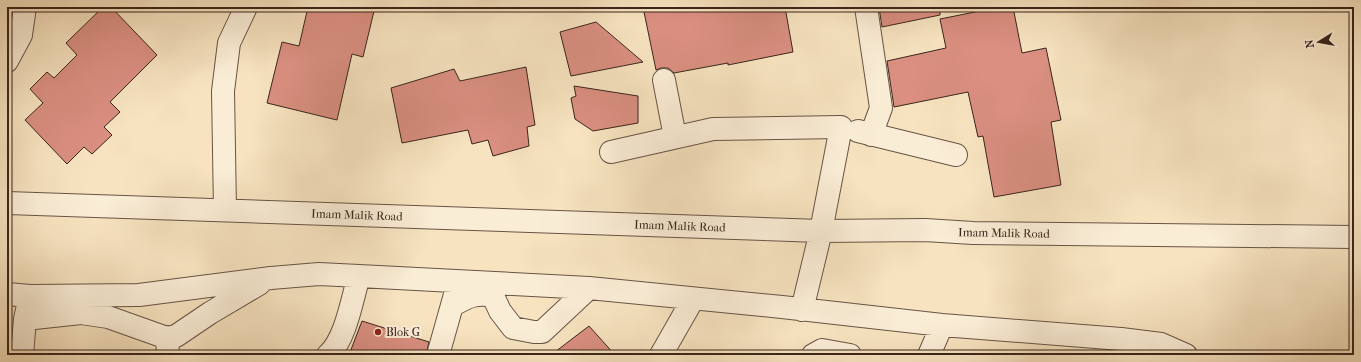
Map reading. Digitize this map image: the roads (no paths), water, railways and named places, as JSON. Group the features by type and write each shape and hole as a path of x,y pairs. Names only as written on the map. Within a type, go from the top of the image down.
{"lane":[{"path":"7,61 21,35 24,7"},
{"path":"225,210 223,91 228,43 246,7"},
{"path":"866,7 881,108 871,135"},
{"path":"664,80 675,137"},
{"path":"802,310 821,231 841,127"},
{"path":"611,152 713,129 841,127 956,155"},
{"name":"Imam Malik Road","path":"7,204 225,210 821,231 925,230 973,233 1354,237"},
{"path":"7,294 30,296 139,295 270,278 319,274 359,276 589,288 942,325 1161,344 1186,355"},
{"path":"328,355 335,349 342,334 359,276"},
{"path":"25,319 81,313 108,317 167,347 176,336 210,313 270,278"},
{"path":"438,355 453,305 458,282"},
{"path":"453,305 470,295 482,294 494,296 500,312 512,328 542,332 589,288"},
{"path":"22,355 25,319 30,296"},
{"path":"661,355 693,299"},
{"path":"929,355 942,325"},
{"path":"813,355 822,350 850,355"}],"place":[{"name":"Blok G","path":"378,332"}]}
